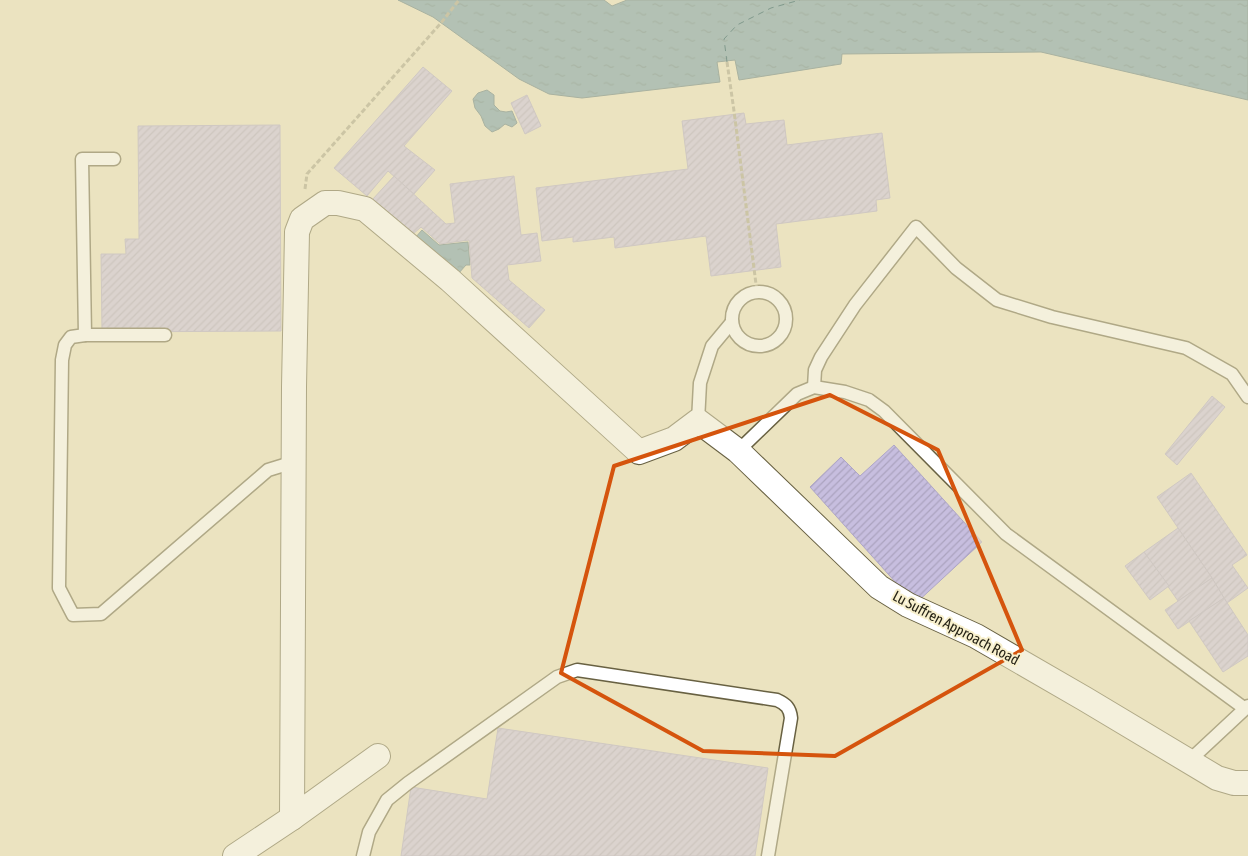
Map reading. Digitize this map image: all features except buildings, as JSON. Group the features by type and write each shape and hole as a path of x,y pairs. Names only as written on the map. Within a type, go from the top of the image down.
{"street":[{"path":"292,818 296,256 297,232 302,219 325,203 338,203 365,208 463,291 639,452 674,439 698,421"},
{"name":"Lu Suffren Approach Road","path":"698,421 738,451 879,587 908,605 976,636 1085,698 1217,778 1234,783 1248,784"},
{"path":"236,856 378,756"}],"lane":[{"path":"85,335 82,159 114,159"},
{"path":"814,387 815,370 821,356 855,305 916,226 956,268 997,300 1052,317 1186,348 1232,374 1248,397"},
{"path":"757,292 766,292 775,296 782,303 786,311 787,320 781,337 765,347 747,344 734,331 732,322 732,313 741,298 757,292"},
{"path":"698,421 700,383 712,346 732,322"},
{"path":"165,335 85,335 71,337 65,345 62,360 59,588 73,616 100,614 268,470 294,462"},
{"path":"738,451 797,394 814,387 846,392 868,400 884,411 1006,534 1246,707 1189,761"},
{"path":"363,856 369,832 388,800 408,783 557,677 577,670 778,700 788,707 791,718 768,856"}],"path":[{"path":"302,219 307,174 441,23 459,0"},
{"path":"727,62 757,292"}],"highlighted area":[{"path":"830,395 938,450 1022,650 835,756 703,751 561,673 614,466"}],"water":[{"path":"398,0 604,0 612,6 627,0 1248,0 1248,100 1041,52 842,54 841,64 739,80 735,60 717,62 720,82 582,98 549,94 519,79 433,17"},
{"path":"487,90 494,95 494,105 500,111 512,111 517,123 512,127 505,124 492,132 485,126 475,108 473,99 478,93"},
{"path":"422,230 439,245 468,242 470,265 466,265 458,274 415,238"}],"ferry route":[{"path":"727,62 724,39 737,25 771,8 800,0"}]}
